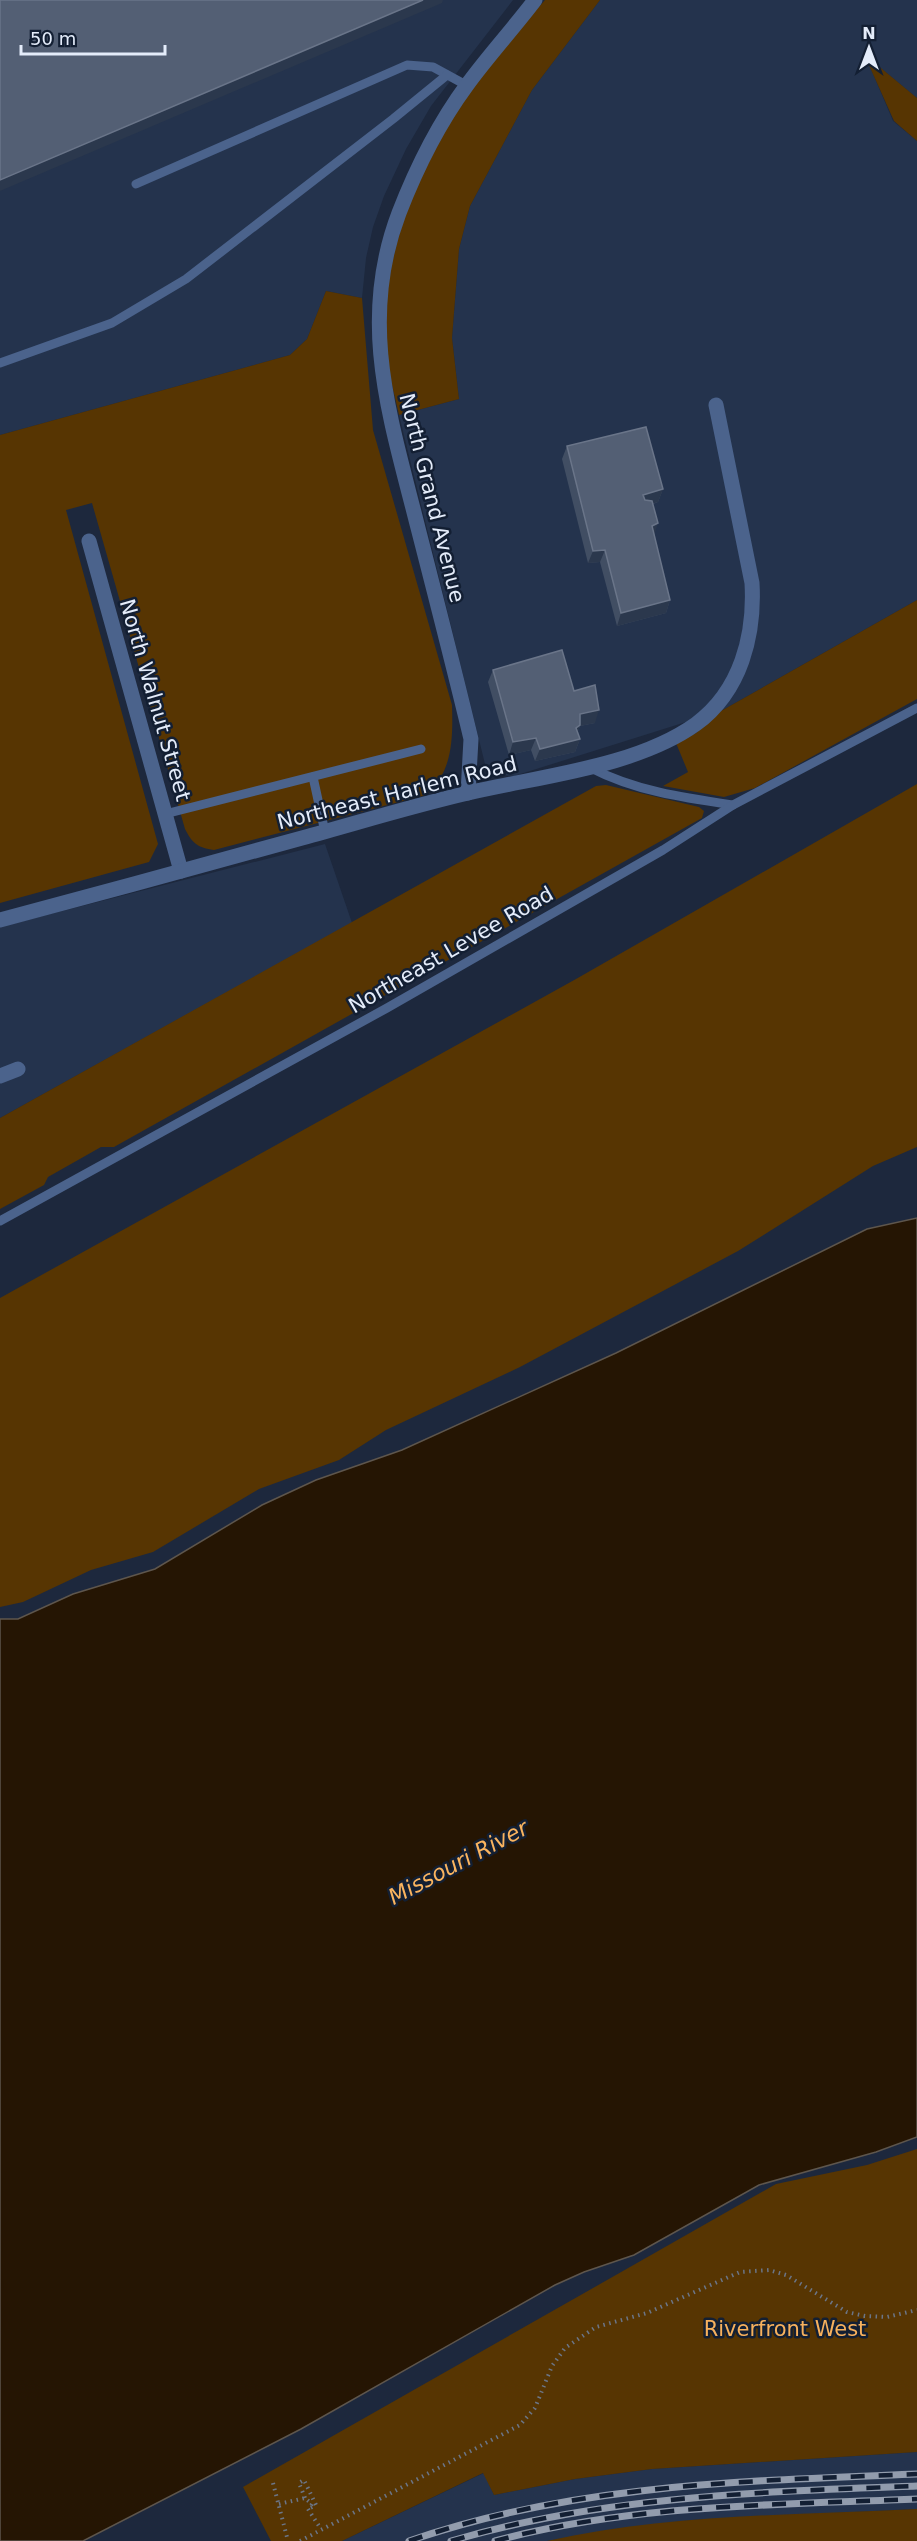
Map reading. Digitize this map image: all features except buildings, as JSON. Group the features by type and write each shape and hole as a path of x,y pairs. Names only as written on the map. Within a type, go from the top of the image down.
{"street":[{"name":"North Grand Avenue","path":"468,793 471,739 381,377 378,343 381,287 389,243 399,212 427,151 466,85 535,0"},
{"name":"Northeast Harlem Road","path":"0,920 468,793 589,767 653,747 698,722 718,703 745,659 754,609 752,583 716,405"},
{"name":"North Walnut Street","path":"89,541 181,871"},
{"path":"0,1076 18,1069"}],"lane":[{"path":"136,184 407,65 433,67 466,85"},
{"path":"0,363 112,323 186,279 447,75"},
{"name":"Northeast Levee Road","path":"0,1221 387,1008 663,850 733,805 917,708"},
{"path":"165,814 421,749"},
{"path":"589,767 617,781 689,799 733,805"},
{"path":"314,777 325,832"}],"path":[{"path":"300,2541 520,2425 535,2408 552,2366 565,2348 596,2327 647,2313 740,2271 769,2270 786,2275 807,2285 827,2301 847,2312 865,2316 887,2317 917,2310"},
{"path":"304,2480 316,2505 309,2509 312,2504 305,2498 299,2483 304,2480"},
{"path":"273,2483 288,2541"},
{"path":"279,2504 305,2498"},
{"path":"309,2509 321,2529"}],"shaded area":[{"path":"0,0 513,0 431,106 406,149 384,196 373,227 366,258 362,298 326,291 307,339 290,355 0,435"},
{"path":"600,0 917,0 917,98 865,55 893,121 917,141 917,600 721,711 514,776 501,775 485,764 399,415 459,399 452,338 459,249 470,206 532,90"},
{"path":"325,844 352,923 0,1118 0,927"},
{"path":"917,2452 917,2509 693,2520 623,2528 547,2541 342,2541 484,2473 494,2495 575,2479 652,2469"}],"green space":[{"path":"545,0 600,0 532,90 470,206 459,249 452,338 459,399 399,415 388,364 385,320 396,245 408,209 439,140 459,107 496,57"},
{"path":"864,54 917,98 917,141 894,121"},
{"path":"326,291 362,298 373,430 452,705 451,742 442,776 426,795 214,850 196,844 185,829 92,503 66,510 158,844 149,862 0,903 0,435 290,355 307,339"},
{"path":"917,600 917,699 755,788 724,797 663,786 688,772 676,743 696,733 721,711"},
{"path":"917,784 917,1147 873,1166 738,1251 520,1367 386,1430 339,1460 259,1489 153,1552 91,1570 23,1602 0,1607 0,1298 576,979"},
{"path":"606,785 699,807 704,811 702,818 114,1147 101,1147 48,1177 44,1185 0,1209 0,1118 596,786"},
{"name":"Riverfront West","path":"917,2149 917,2452 652,2469 575,2479 494,2495 483,2473 342,2541 271,2541 243,2487 776,2184 867,2165"},
{"path":"917,2509 917,2541 547,2541 639,2525 731,2517"}],"water":[{"name":"Missouri River","path":"917,1218 917,2137 876,2152 759,2185 634,2255 584,2272 555,2285 301,2429 83,2541 0,2541 0,1619 18,1619 73,1594 155,1569 262,1505 316,1480 402,1450 616,1353 867,1229"}],"railway":[{"path":"409,2541 471,2522 534,2507 597,2497 724,2483 917,2474"},
{"path":"451,2541 508,2526 624,2505 740,2494 917,2486"},
{"path":"495,2541 547,2529 652,2513 758,2505 917,2499"}]}
